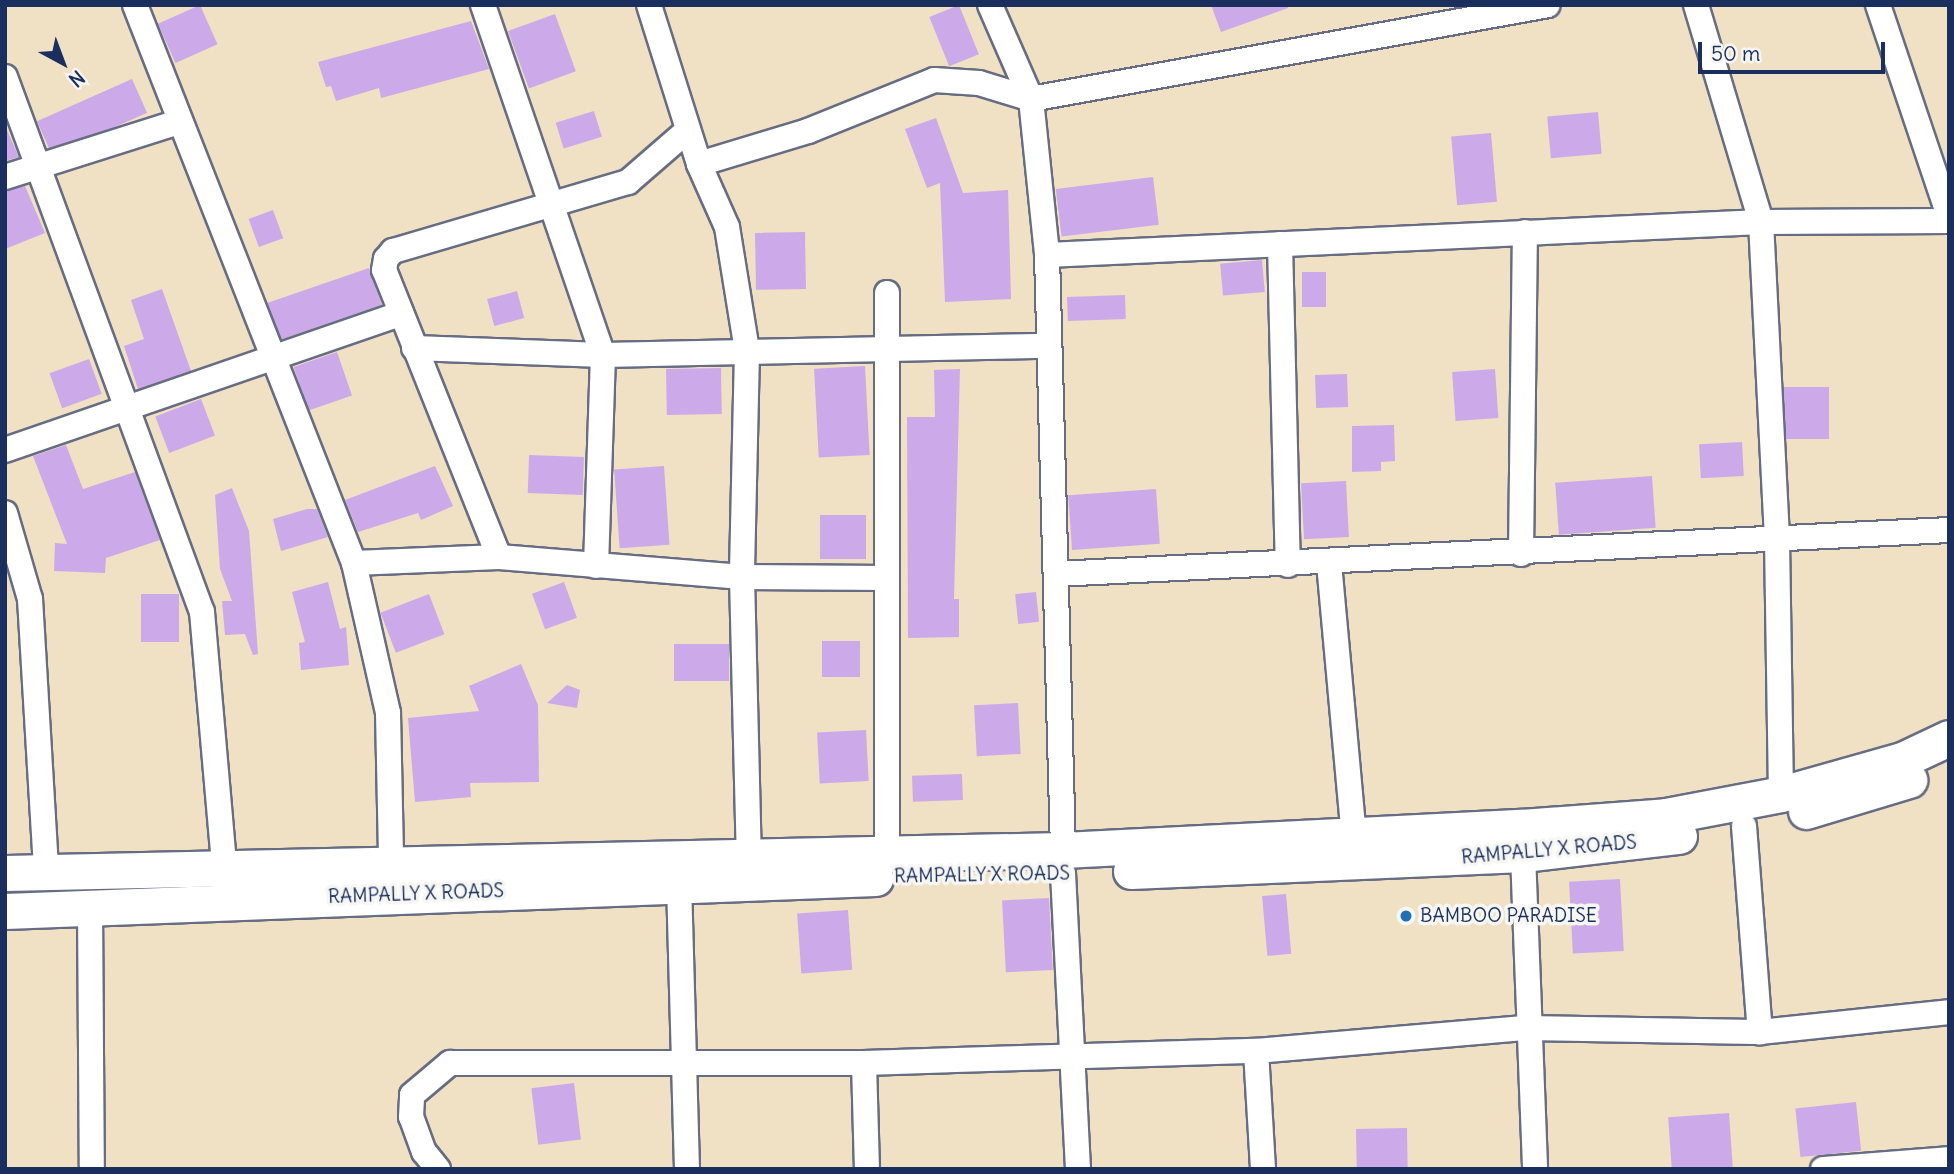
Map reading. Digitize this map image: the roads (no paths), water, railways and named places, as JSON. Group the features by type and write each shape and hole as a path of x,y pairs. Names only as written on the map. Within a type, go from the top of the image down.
{"main road":[{"path":"5,873 391,860 887,853 1063,862 1666,816 1781,794 1902,760 1949,738"},
{"name":"RAMPALLY X ROADS","path":"5,911 679,883 1063,862 1523,854 1744,826 1861,797 1949,765"},
{"path":"142,906 144,868"}],"street":[{"path":"135,5 272,362 354,563 388,713 391,860"},
{"path":"483,5 603,355 596,566"},
{"path":"649,5 699,164 727,227 747,351 742,577 748,855"},
{"path":"989,5 1031,99 1047,255 1063,862 1078,1169"},
{"path":"699,164 808,131 934,80 979,83 1031,99 1548,5"},
{"path":"1696,5 1760,222 1777,540 1781,794"},
{"path":"1878,5 1949,216"},
{"path":"5,77 132,410 202,612 224,864"},
{"path":"5,177 178,122"},
{"path":"499,557 384,270 393,251 552,208 628,182 688,130"},
{"path":"1047,255 1760,222 1949,221"},
{"path":"1521,554 1524,232"},
{"path":"1280,244 1288,565"},
{"path":"887,293 884,351 887,853"},
{"path":"5,450 272,362 401,314"},
{"path":"414,348 603,355 1048,346"},
{"path":"5,513 30,599 46,872"},
{"path":"1056,574 1521,554 1949,530"},
{"path":"354,563 499,557 742,577 887,578"},
{"path":"1329,563 1354,839"},
{"path":"1744,826 1760,1032"},
{"path":"1523,854 1527,1028 1535,1169"},
{"path":"679,883 681,1063 687,1169"},
{"path":"90,908 92,1169"},
{"path":"438,1169 411,1117 412,1096 450,1063 864,1063 1256,1051 1527,1028 1760,1032 1949,1012"},
{"path":"1256,1051 1263,1169"},
{"path":"864,1063 867,1169"},
{"path":"1823,1169 1949,1159"}],"place":[{"name":"BAMBOO PARADISE","path":"1406,916"}]}
